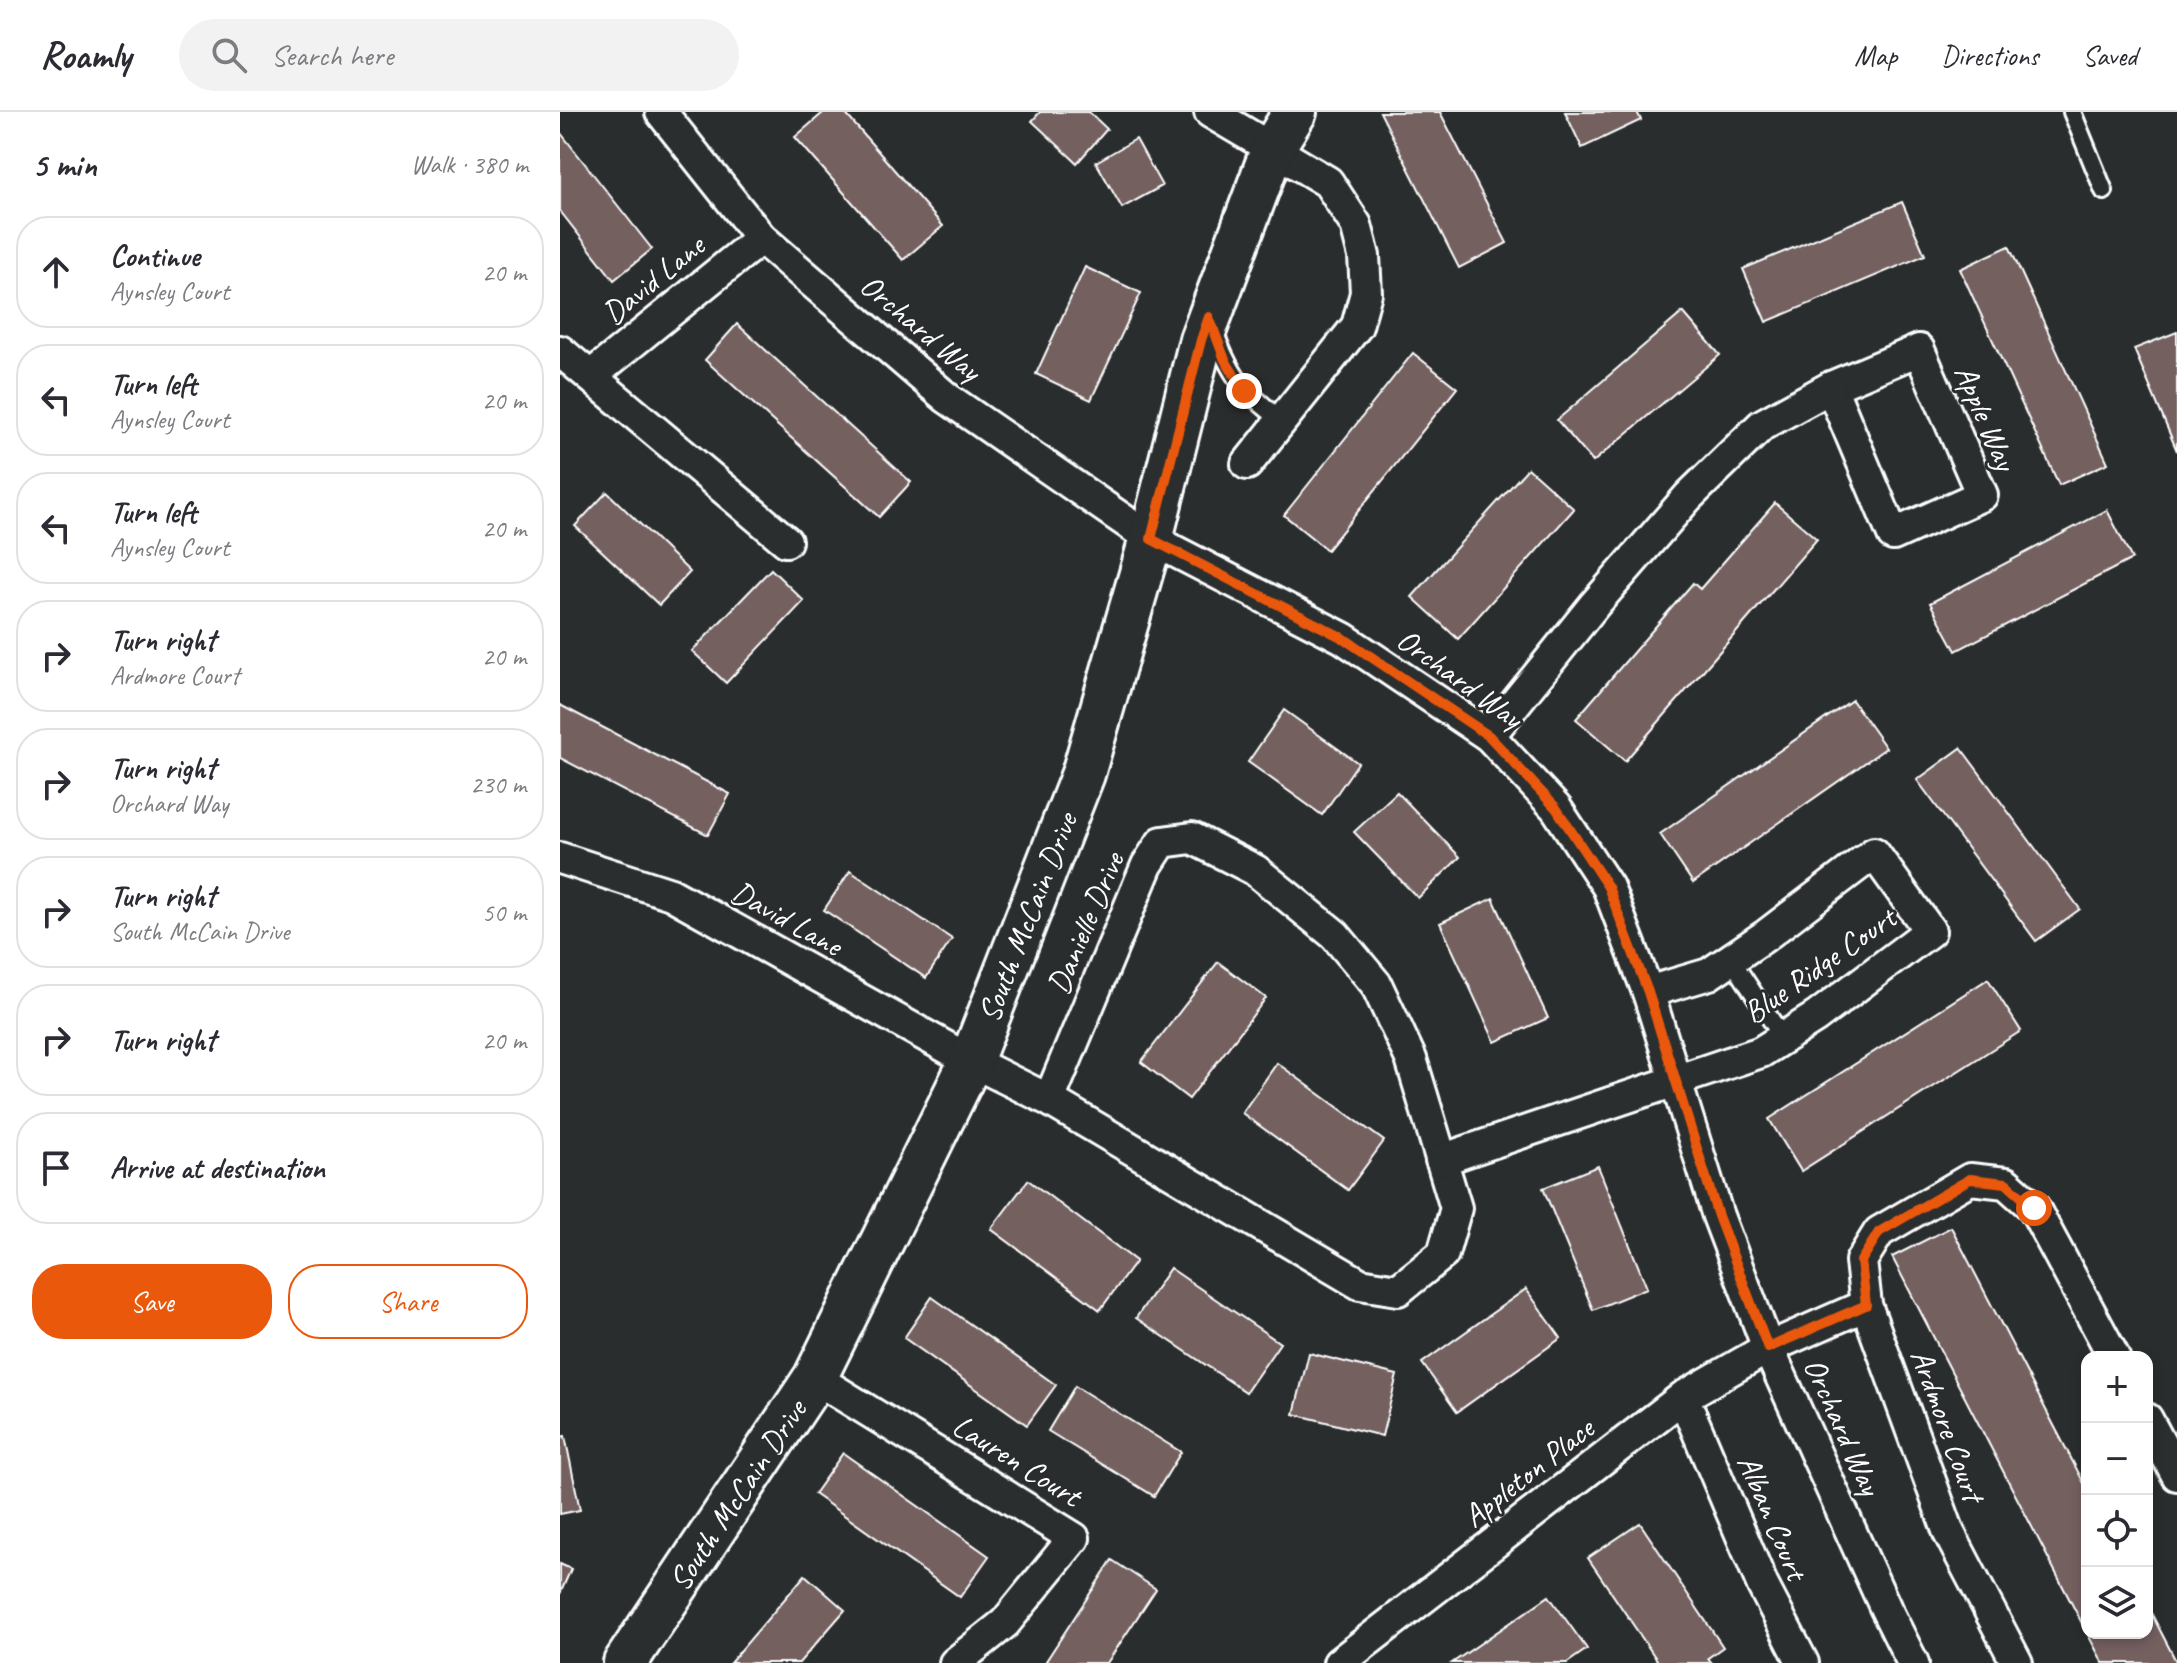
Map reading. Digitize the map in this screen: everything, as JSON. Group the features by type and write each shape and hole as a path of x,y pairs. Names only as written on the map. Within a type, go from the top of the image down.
{"street":[{"name":"Orchard Way","path":"661,112 761,238 947,398 1151,539 1343,638 1489,736 1556,808 1608,887 1648,992 1718,1216 1768,1348 1913,1663"},
{"path":"1210,112 1328,182 1356,225 1364,256 1366,293 1357,326 1247,464"},
{"name":"South McCain Drive","path":"625,1663 815,1378 971,1061 1083,774 1151,539 1201,340 1273,148 1295,112"},
{"name":"David Lane","path":"591,376 761,238"},
{"name":"Apple Way","path":"1489,736 1595,604 1688,497 1762,425 1831,387 1919,350 1982,495 1893,535 1831,387"},
{"path":"560,351 786,541"},
{"name":"Danielle Drive","path":"971,1061 1049,1100 1360,1284 1398,1290 1443,1254 1456,1208 1411,1059 1376,984 1335,935 1255,870 1192,838 1162,842 1147,865 1049,1100"},
{"name":"Blue Ridge Court","path":"1648,992 1709,974 1874,853 1930,931 1816,1017 1761,1052 1677,1082"},
{"name":"David Lane","path":"560,858 671,894 971,1061"},
{"path":"1441,1160 1677,1082"},
{"name":"Ardmore Court","path":"2017,1663 1949,1533 1866,1305 1861,1261 1879,1232 1970,1179 2006,1183 2034,1208 2111,1351"},
{"path":"1768,1348 1866,1305"},
{"name":"Appleton Place","path":"1339,1663 1683,1397 1768,1348"},
{"name":"Lauren Court","path":"815,1378 1074,1538 1005,1623 955,1663"},
{"name":"Alban Court","path":"1683,1397 1763,1586 1803,1663"},
{"path":"2149,1423 2177,1475"}],"lane":[{"path":"2072,112 2104,191"},
{"path":"1209,317 1225,360 1244,391 1282,421"},
{"path":"560,376 591,376"},
{"path":"1731,959 1783,1038"}],"building":[{"path":"824,112 844,112 943,226 903,260 795,137"},
{"path":"1040,112 1089,112 1107,129 1077,163 1032,121"},
{"path":"1380,112 1440,112 1507,243 1459,268"},
{"path":"1565,112 1637,112 1641,120 1582,148"},
{"path":"560,132 652,249 614,280 560,211"},
{"path":"1136,139 1162,186 1122,208 1096,162"},
{"path":"1902,202 1925,255 1766,322 1743,269"},
{"path":"2009,246 2108,463 2059,485 1960,269"},
{"path":"1085,267 1141,293 1091,400 1036,374"},
{"path":"1683,312 1720,355 1593,462 1557,420"},
{"path":"737,324 911,482 879,517 705,360"},
{"path":"2177,332 2177,451 2134,349"},
{"path":"1413,353 1457,388 1327,550 1284,515"},
{"path":"1528,468 1574,509 1458,639 1412,597"},
{"path":"607,492 690,572 659,605 575,526"},
{"path":"1775,503 1817,539 1625,761 1576,719 1693,583 1700,589"},
{"path":"2107,510 2132,559 1956,651 1930,603"},
{"path":"771,569 804,601 726,683 692,651"},
{"path":"1852,700 1886,748 1693,883 1660,834"},
{"path":"560,705 730,794 708,835 560,758"},
{"path":"1284,710 1358,763 1322,815 1248,762"},
{"path":"1961,748 2080,909 2036,941 1917,780"},
{"path":"1397,792 1460,857 1418,898 1354,832"},
{"path":"850,871 952,939 926,978 824,910"},
{"path":"1493,898 1548,1018 1495,1042 1440,923"},
{"path":"1218,962 1266,998 1189,1099 1141,1062"},
{"path":"1988,979 2021,1031 1801,1171 1769,1119"},
{"path":"1277,1063 1384,1141 1348,1190 1242,1113"},
{"path":"1598,1166 1647,1288 1593,1310 1543,1188"},
{"path":"1028,1180 1136,1261 1100,1310 991,1229"},
{"path":"1951,1227 2081,1477 2081,1621 1892,1257"},
{"path":"1170,1268 1280,1343 1246,1392 1136,1318"},
{"path":"1526,1289 1561,1338 1457,1412 1422,1363"},
{"path":"932,1297 1056,1385 1027,1425 904,1338"},
{"path":"1309,1353 1397,1375 1382,1436 1294,1414"},
{"path":"1075,1386 1181,1452 1154,1496 1048,1431"},
{"path":"565,1436 580,1510 560,1514 560,1437"},
{"path":"843,1453 989,1556 960,1597 814,1494"},
{"path":"1640,1523 1723,1647 1708,1658 1712,1663 1659,1663 1588,1558"},
{"path":"1112,1560 1156,1589 1107,1663 1049,1663 1046,1661"},
{"path":"560,1564 571,1569 560,1594"},
{"path":"805,1575 845,1610 799,1663 730,1663"},
{"path":"1549,1596 1587,1649 1567,1663 1452,1663"},
{"path":"2153,1617 2177,1663 2103,1663 2090,1639 2153,1639"}],"route":[{"path":"1244,391 1225,360 1209,317 1151,539 1343,638 1489,736 1556,808 1608,887 1648,992 1718,1216 1768,1348 1866,1305 1861,1261 1879,1232 1970,1179 2006,1183 2034,1208"}]}
